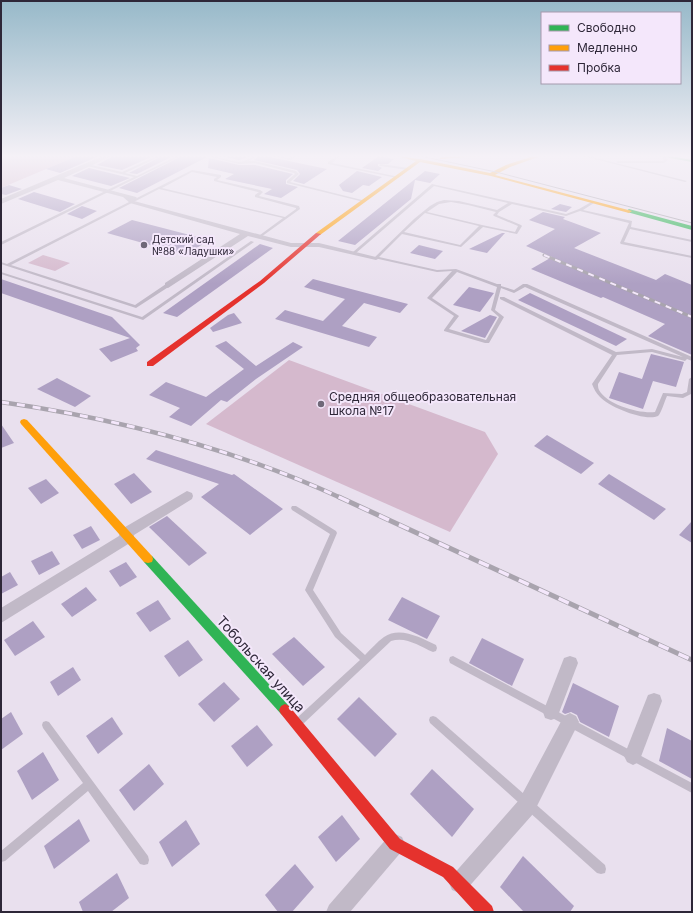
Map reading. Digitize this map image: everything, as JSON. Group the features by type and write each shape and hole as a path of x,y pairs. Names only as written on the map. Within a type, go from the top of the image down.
{"street":[{"path":"132,199 197,216 268,231 299,240 305,246"},
{"path":"150,364 262,282 305,246 367,199"},
{"path":"580,199 692,228"},
{"path":"616,199 684,216"},
{"path":"197,216 291,245 319,245 376,258"},
{"path":"168,285 248,232"},
{"name":"Тобольская улица","path":"24,422 297,724 395,844 448,872 486,912"},
{"path":"1,616 187,496"},
{"path":"551,712 570,664"},
{"path":"633,756 654,701"},
{"path":"459,883 526,807 570,722"},
{"path":"336,912 395,844"}],"lane":[{"path":"1,244 94,199"},
{"path":"7,265 132,199"},
{"path":"204,199 286,218"},
{"path":"261,236 298,210 298,207 265,199"},
{"path":"354,199 364,201"},
{"path":"355,252 417,199"},
{"path":"492,199 566,216 593,202"},
{"path":"376,258 425,212 438,203 454,202 498,211"},
{"path":"425,212 516,233 520,226 495,215 498,211 511,203"},
{"path":"580,210 631,222 622,242 692,257"},
{"path":"402,233 461,246 482,226"},
{"path":"629,228 692,241"},
{"path":"1,273 143,319 252,242"},
{"path":"376,258 437,271 456,270 499,285 514,292"},
{"path":"1,263 136,306 168,285"},
{"path":"456,270 429,298 457,316 446,330 487,342 502,318 493,310 499,285"},
{"path":"525,285 692,360 652,350 615,354 502,298 525,285"},
{"path":"615,354 596,384 596,389 602,397 614,404 643,415 657,414 666,394 684,396 689,393 692,379"},
{"path":"294,508 334,533 309,590 338,635 365,660"},
{"path":"297,724 388,639 395,635 406,635 433,648"},
{"path":"452,660 692,788"},
{"path":"433,720 600,869"},
{"path":"46,725 144,860"},
{"path":"1,856 89,784"}],"shaded area":[{"path":"43,255 70,263 55,271 28,263"},
{"name":"Средняя общеобразовательная школа №17","path":"289,360 485,432 498,454 450,532 206,424"}],"building":[{"path":"18,199 57,199 75,204 60,212"},
{"path":"391,199 411,199 355,245 338,241"},
{"path":"560,204 572,207 566,212 551,209"},
{"path":"82,206 97,211 82,219 67,214"},
{"path":"543,212 565,217 563,219 601,233 574,248 656,280 665,274 692,285 692,355 648,336 665,324 603,297 601,298 531,269 552,257 526,246 555,229 529,220"},
{"path":"132,220 209,240 186,255 107,233"},
{"path":"502,233 505,233 487,253 469,249"},
{"path":"260,244 273,248 177,317 163,313"},
{"path":"419,245 443,251 435,259 410,253"},
{"path":"1,279 112,317 140,345 136,348 138,351 111,362 99,349 130,338 1,293"},
{"path":"313,279 408,304 400,313 364,303 342,326 377,337 369,347 275,319 285,310 323,321 345,299 304,287"},
{"path":"469,287 494,293 480,312 453,305"},
{"path":"530,293 627,339 616,346 518,300"},
{"path":"234,313 242,323 213,332 210,328 228,315"},
{"path":"490,315 497,317 485,338 461,331"},
{"path":"226,341 256,366 293,342 303,347 256,379 227,402 221,400 191,426 169,417 180,408 149,395 166,382 206,397 244,369 215,346"},
{"path":"651,354 684,362 676,387 653,381 643,409 609,398 619,372 642,379"},
{"path":"57,378 91,396 75,407 37,389"},
{"path":"1,424 14,443 1,448"},
{"path":"547,435 594,463 581,474 534,446"},
{"path":"156,450 232,475 234,474 283,509 250,535 201,497 219,484 146,459"},
{"path":"134,473 152,492 131,504 114,484"},
{"path":"609,474 666,509 654,520 598,484"},
{"path":"46,479 59,493 41,504 28,488"},
{"path":"167,516 207,553 189,566 149,527"},
{"path":"692,521 692,543 679,535"},
{"path":"91,526 100,540 82,549 73,535"},
{"path":"52,551 60,564 39,575 31,561"},
{"path":"126,562 137,577 120,587 109,571"},
{"path":"10,572 18,585 1,594 1,577"},
{"path":"86,587 97,600 72,617 61,604"},
{"path":"402,597 440,616 427,639 388,620"},
{"path":"158,600 171,619 150,632 136,613"},
{"path":"33,621 45,637 15,656 4,640"},
{"path":"294,637 325,667 303,686 272,654"},
{"path":"482,638 524,659 512,686 469,663"},
{"path":"188,640 203,660 179,677 164,656"},
{"path":"73,667 81,680 58,696 50,682"},
{"path":"224,682 240,699 214,722 198,704"},
{"path":"573,683 619,706 609,737 580,722 577,715 571,712 565,714 562,712"},
{"path":"359,697 397,734 375,757 337,719"},
{"path":"11,712 23,734 1,750 1,719"},
{"path":"112,717 123,734 98,754 86,736"},
{"path":"257,725 273,745 247,767 231,746"},
{"path":"667,728 692,741 692,779 659,761"},
{"path":"43,752 59,780 32,800 17,771"},
{"path":"149,764 164,784 134,811 119,790"},
{"path":"432,769 474,809 452,837 410,794"},
{"path":"342,815 360,839 336,862 318,837"},
{"path":"79,819 90,841 54,869 44,846"},
{"path":"186,820 200,844 172,867 159,842"},
{"path":"523,856 574,906 570,912 524,912 500,887"},
{"path":"295,864 314,887 292,912 278,912 265,895"},
{"path":"117,873 129,898 111,912 83,912 79,902"}],"tram line":[{"path":"598,199 692,223"}],"railway":[{"path":"544,255 692,317"},
{"path":"1,402 89,417 175,438 259,464 341,498"},
{"path":"339,497 692,660"}],"traffic: fast":[{"path":"629,211 692,228"},
{"path":"148,559 285,710"}],"traffic: slow":[{"path":"318,234 367,199"},
{"path":"581,199 629,211"},
{"path":"24,422 148,559"}],"traffic: jam":[{"path":"150,364 262,282 318,234"},
{"path":"285,710 395,844 448,872 486,912"}],"place":[{"name":"Детский сад №88 «Ладушки»","path":"144,245"},
{"name":"Средняя общеобразовательная школа №17","path":"321,404"}]}
